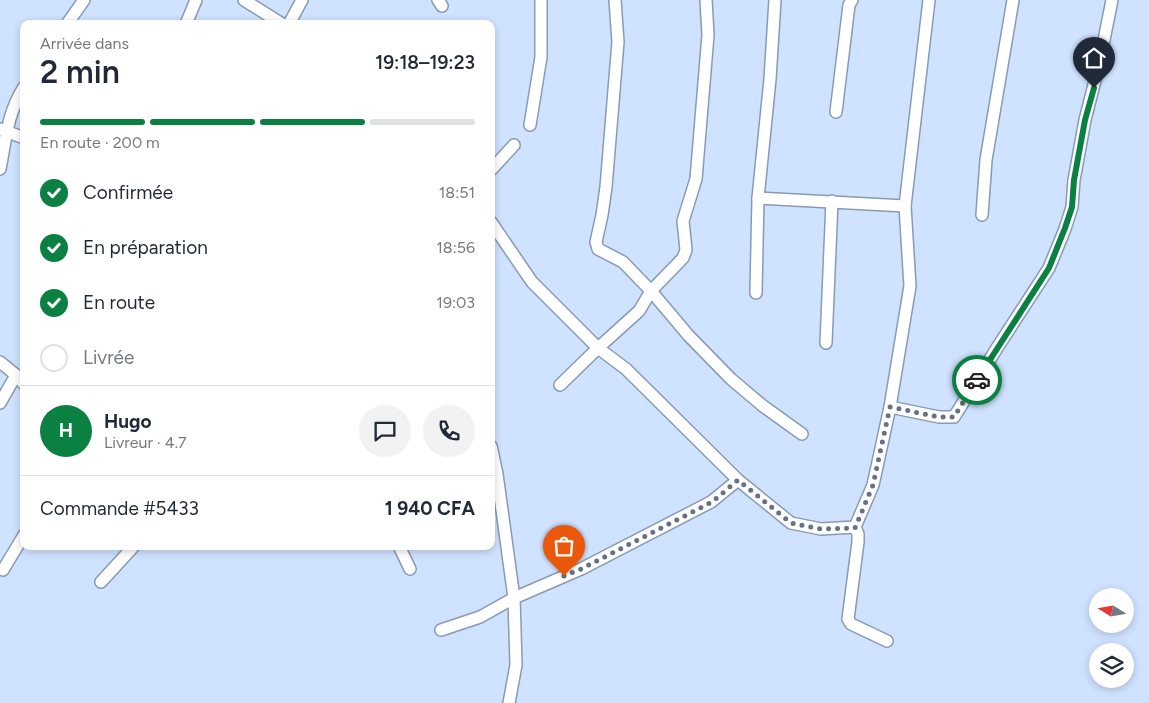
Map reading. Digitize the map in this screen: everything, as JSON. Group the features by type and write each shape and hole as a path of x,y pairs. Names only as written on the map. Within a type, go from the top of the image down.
{"street":[{"path":"70,20 84,0"},
{"path":"188,20 196,0"},
{"path":"244,0 276,20"},
{"path":"291,20 302,0"},
{"path":"530,125 541,57 541,0"},
{"path":"615,0 618,42 609,158 602,215 596,242 598,249 623,262 652,291 688,335 731,379 763,406 802,434"},
{"path":"560,385 639,311 652,291 683,258 686,250 684,222 696,179 708,35 706,0"},
{"path":"756,293 758,198 770,79 775,0"},
{"path":"836,112 849,5 852,0"},
{"path":"887,642 851,624 848,619 858,542 858,534 855,528 873,485 890,407 910,286 905,206 929,0"},
{"path":"982,215 986,160 1013,0"},
{"path":"890,407 939,417 954,417 1049,268 1072,207 1074,180 1085,120 1099,65 1112,0"},
{"path":"0,170 3,130 20,93"},
{"path":"3,130 20,136"},
{"path":"495,166 514,145"},
{"path":"758,198 905,206"},
{"path":"826,344 832,201"},
{"path":"495,228 532,282 598,348 626,369 738,480 791,523 821,529 855,528"},
{"path":"0,362 20,380"},
{"path":"0,403 16,375"},
{"path":"495,465 514,598 516,665 509,703"},
{"path":"441,630 480,617 514,598 581,569 712,502 738,480"},
{"path":"3,570 20,541"},
{"path":"101,582 130,550"},
{"path":"401,550 410,569"}],"way so far":[{"path":"564,576 712,502 738,480 791,523 821,529 855,528 873,485 890,407 939,417 954,417 977,380"}],"route":[{"path":"977,380 1049,268 1072,207 1074,180 1085,120 1094,88"}]}
